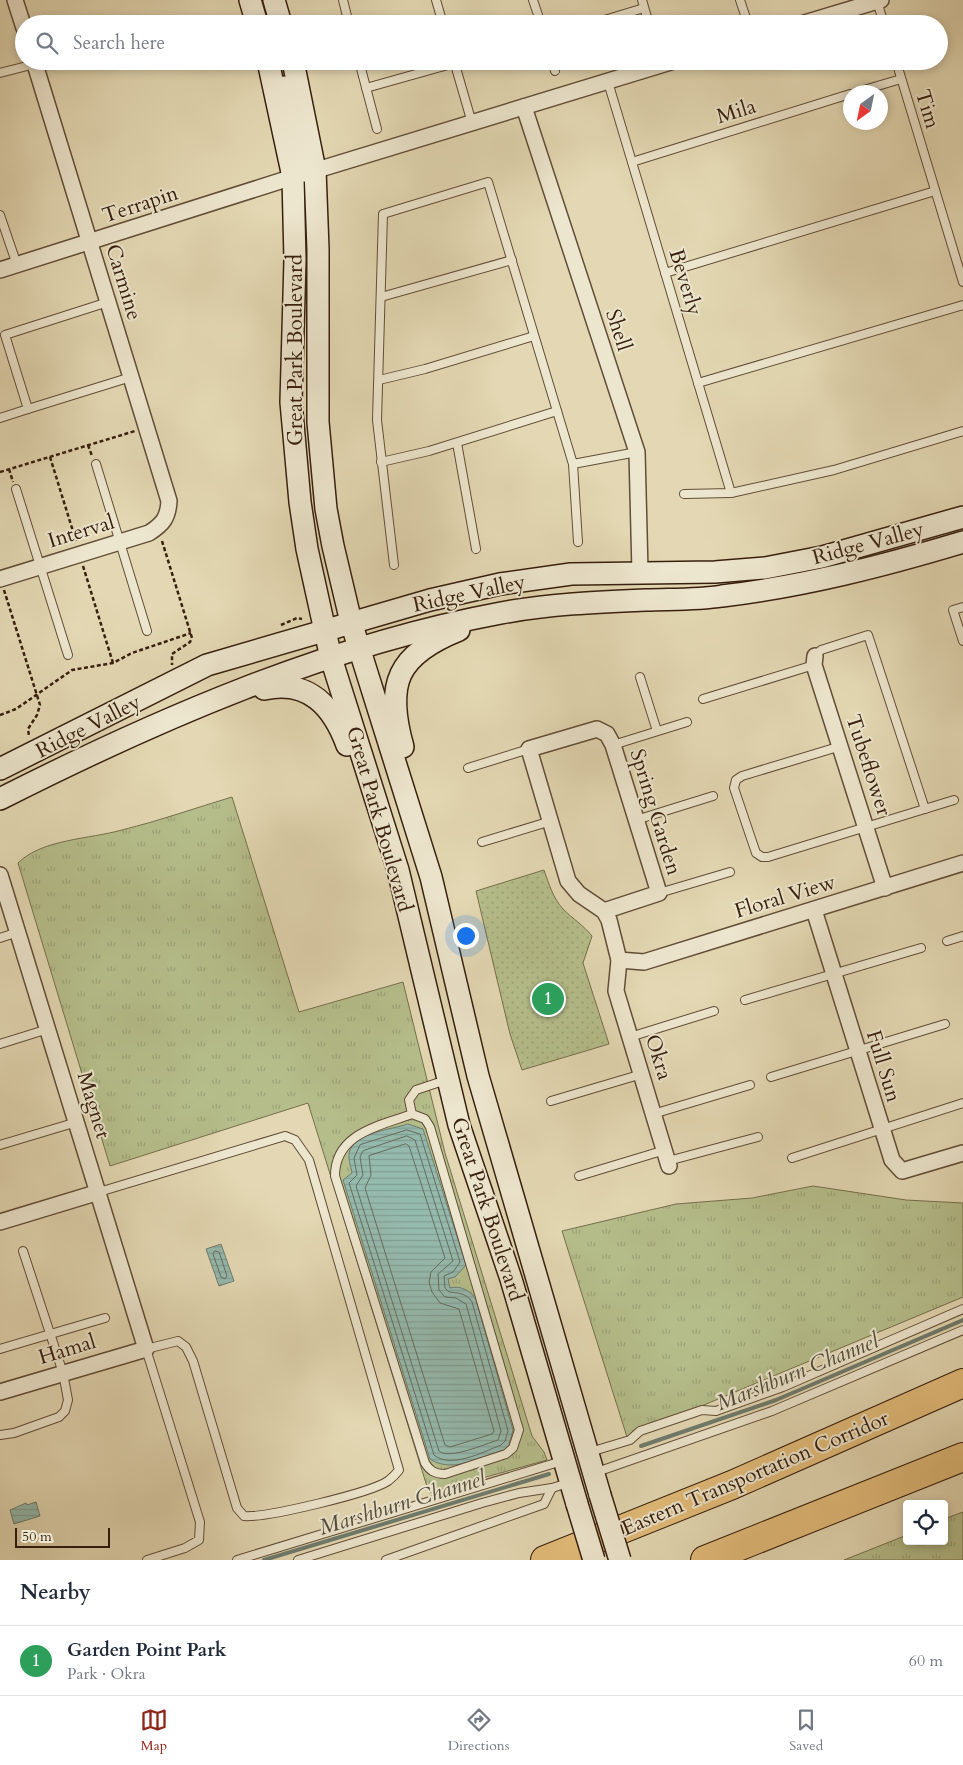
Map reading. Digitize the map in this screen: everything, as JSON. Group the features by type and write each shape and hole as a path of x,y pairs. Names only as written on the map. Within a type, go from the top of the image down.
{"highway":[{"name":"Eastern Transportation Corridor","path":"545,1560 732,1485 963,1383"},
{"path":"705,1560 963,1457"}],"main road":[{"path":"250,0 254,15"},
{"path":"274,0 278,15"},
{"name":"Great Park Boulevard","path":"270,70 293,177 295,260 291,402 295,454 307,549 331,658 398,870 448,1080 470,1162 511,1279 563,1461 561,1485 577,1504 594,1560"},
{"name":"Great Park Boulevard","path":"294,70 315,170 318,249 318,422 326,509 351,622 431,877 478,1076 620,1560"},
{"name":"Ridge Valley","path":"0,770 208,665 430,600 500,584 570,574 715,572 765,568 822,557 877,543 963,517"},
{"name":"Ridge Valley","path":"0,799 88,754 220,698 331,658 436,626 553,605 720,597 816,582 884,566 963,542"},
{"path":"877,543 884,566"},
{"path":"431,877 416,791 395,710 398,678 408,661 429,645 442,637 501,613"},
{"path":"220,698 286,686 310,695 330,711 342,731 411,924"}],"street":[{"path":"15,0 20,15"},
{"path":"830,15 879,0"},
{"name":"Carmine","path":"36,70 169,501 163,521"},
{"path":"281,70 304,174 642,70"},
{"name":"Shell","path":"524,107 637,452 640,572"},
{"name":"Terrapin","path":"0,270 293,177"},
{"name":"Interval","path":"0,579 149,533 163,521"},
{"name":"Tubeflower","path":"815,661 885,888"},
{"path":"604,912 579,894 568,881 529,749 597,729 607,734 613,745"},
{"name":"Spring Garden","path":"604,912 659,894 613,745"},
{"name":"Floral View","path":"619,960 644,962 963,864"},
{"name":"Magnet","path":"0,875 146,1349"},
{"name":"Full Sun","path":"814,910 892,1160 902,1171 963,1153"},
{"name":"Okra","path":"604,912 609,920 619,960 616,992 667,1159"},
{"path":"0,1222 98,1192"},
{"name":"Hamal","path":"0,1392 146,1349"}],"lane":[{"path":"343,0 347,15"},
{"path":"436,0 440,15"},
{"path":"533,0 538,15"},
{"path":"642,0 646,15"},
{"path":"740,0 745,15"},
{"path":"879,0 882,15"},
{"path":"621,15 644,8"},
{"path":"0,74 15,69"},
{"path":"361,70 377,129"},
{"path":"366,88 427,70"},
{"path":"456,70 472,123"},
{"name":"Tim","path":"898,70 963,282"},
{"path":"881,85 901,79"},
{"name":"Beverly","path":"608,82 731,493"},
{"name":"Mila","path":"632,162 843,96"},
{"path":"394,565 377,420 383,214 488,182 573,464 578,542"},
{"path":"665,274 935,191"},
{"path":"0,215 17,265"},
{"path":"381,297 512,260"},
{"path":"28,409 2,336 108,302"},
{"path":"698,383 963,305"},
{"path":"378,380 425,369 534,336"},
{"path":"0,418 130,377"},
{"path":"381,462 457,443 557,411"},
{"path":"684,494 731,493 834,470 963,432"},
{"path":"457,443 476,549"},
{"path":"573,464 637,452"},
{"path":"96,464 147,631"},
{"path":"16,490 68,655"},
{"path":"963,607 953,610 963,641"},
{"path":"703,699 815,661 821,650 868,635 925,809"},
{"path":"640,677 657,731"},
{"path":"613,745 687,722"},
{"path":"841,746 742,776 736,780 734,788 756,853 762,857 954,800"},
{"path":"468,768 529,749"},
{"path":"636,820 713,796"},
{"path":"482,842 551,821"},
{"path":"659,894 730,872"},
{"path":"0,938 18,932"},
{"path":"947,941 963,936"},
{"path":"745,1000 921,948"},
{"path":"630,1037 714,1011"},
{"path":"771,1077 945,1024"},
{"path":"0,1044 48,1029"},
{"path":"551,1101 642,1074"},
{"path":"412,1114 409,1100 416,1090 448,1080"},
{"path":"654,1114 750,1085"},
{"path":"792,1158 963,1103"},
{"path":"412,1114 425,1119 430,1127 518,1430 513,1448 506,1454 445,1474 437,1474 425,1464 335,1176 335,1167 349,1140 358,1134 412,1114"},
{"path":"0,1145 77,1122"},
{"path":"98,1192 285,1136 296,1140 309,1160 399,1470 388,1481 372,1488 280,1513 257,1518 244,1516 237,1508 193,1361 186,1347 178,1341 146,1349 200,1522 200,1540 185,1548 147,1560"},
{"path":"579,1176 667,1159 758,1137"},
{"path":"0,1435 14,1433 59,1417 65,1411 68,1400 63,1373 23,1251"},
{"path":"588,1452 630,1440 640,1431 702,1410 716,1411 782,1387 963,1309"},
{"path":"0,1349 105,1318"},
{"path":"594,1474 772,1411 963,1330"},
{"path":"237,1560 563,1461"},
{"path":"298,1560 482,1503 519,1493 561,1485"},
{"path":"386,1560 544,1504 561,1485"}],"path":[{"path":"0,472 146,428"},
{"path":"50,457 112,663"},
{"path":"163,521 191,633 190,642 172,654 172,665"},
{"path":"0,579 40,710 28,729 29,737"},
{"path":"0,714 16,709 72,670 112,663 132,653 191,633"}],"green space":[{"path":"232,797 299,1012 403,982 445,1153 532,1436 544,1452 547,1460 429,1493 308,1103 110,1166 18,863 28,855 53,844 109,833 163,819"},
{"path":"544,870 560,905 592,936 583,963 609,1044 522,1070 510,1034 476,891"},
{"path":"813,1186 906,1200 963,1203 963,1297 627,1437 562,1231 676,1204 752,1198"},
{"path":"963,1512 963,1560 844,1560 903,1537 903,1545 948,1545 948,1518"}],"water":[{"path":"408,1124 423,1129 466,1265 455,1277 448,1279 450,1288 458,1287 465,1290 472,1294 476,1300 513,1430 509,1445 504,1450 457,1465 447,1465 430,1459 343,1180 352,1173 349,1156 354,1144 367,1136"},
{"path":"221,1244 234,1281 219,1286 206,1249"},
{"path":"36,1502 40,1516 14,1524 10,1510 26,1503 27,1505"}],"waterway":[{"name":"Marshburn Channel","path":"641,1446 776,1400 963,1320"},
{"name":"Marshburn Channel","path":"264,1560 549,1474"}],"place":[{"name":"Garden Point Park","path":"548,999"}]}
